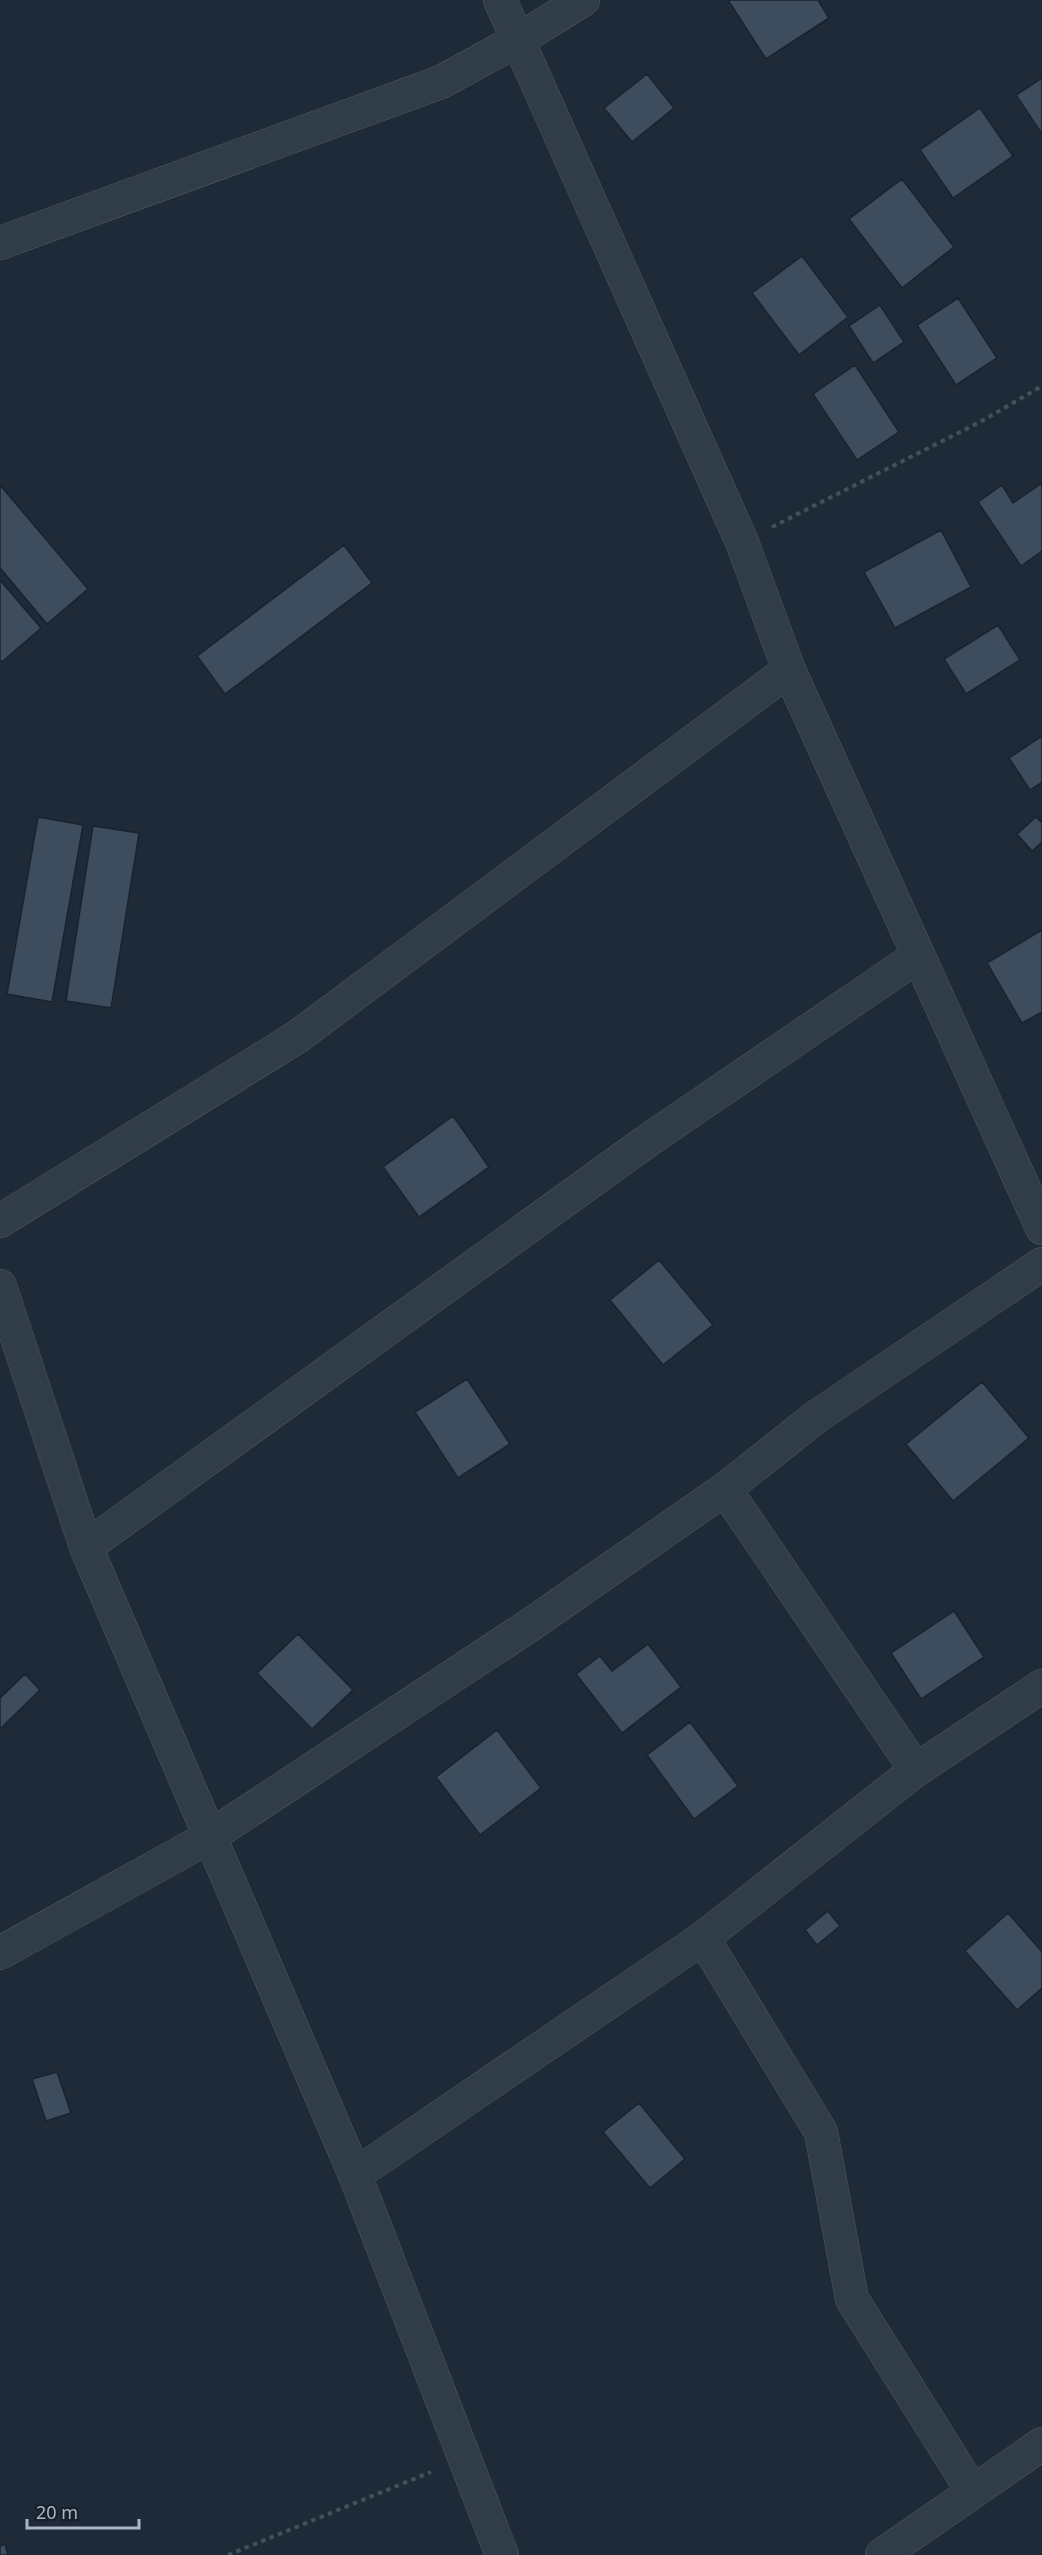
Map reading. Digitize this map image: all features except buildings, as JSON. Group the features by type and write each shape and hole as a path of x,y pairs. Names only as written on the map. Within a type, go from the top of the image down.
{"street":[{"path":"500,0 742,542 789,670 1042,1228"},
{"path":"0,243 441,82 519,40 583,0"},
{"path":"0,1221 297,1037 789,670"},
{"path":"86,1547 647,1141 918,956"},
{"path":"0,1953 211,1836 533,1623 725,1488 816,1417 1042,1264"},
{"path":"0,1286 86,1547 355,2175 502,2555"},
{"path":"725,1488 916,1770"},
{"path":"355,2175 703,1938 916,1770 1042,1686"},
{"path":"703,1938 821,2132 852,2299 973,2492"},
{"path":"882,2555 1042,2444"}],"path":[{"path":"742,542 980,422 1042,386"},
{"path":"228,2555 465,2458"}]}
